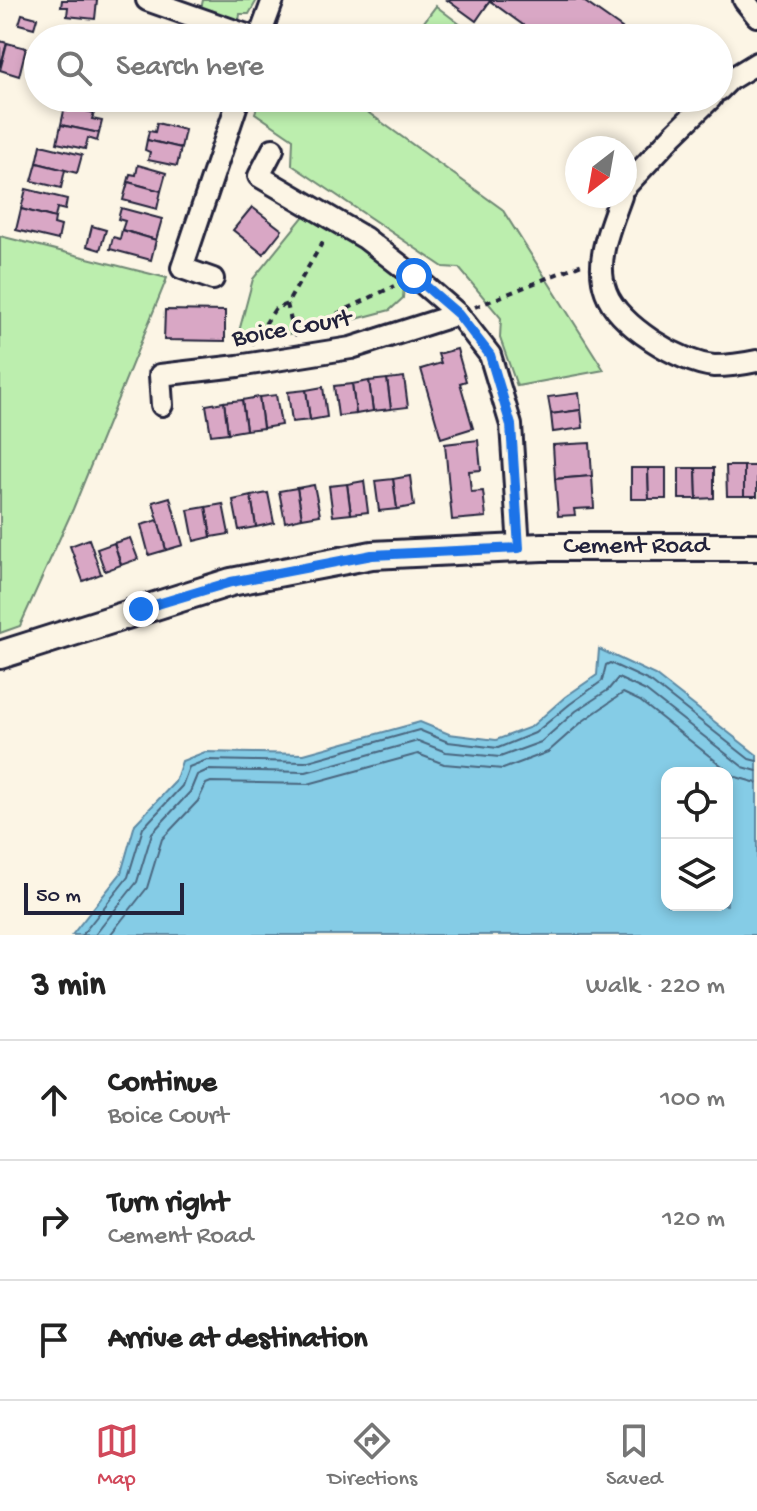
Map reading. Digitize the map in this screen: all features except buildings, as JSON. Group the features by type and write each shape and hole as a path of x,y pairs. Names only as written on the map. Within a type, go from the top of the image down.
{"street":[{"path":"147,0 216,24"},
{"path":"263,24 273,0"},
{"path":"744,0 757,16"},
{"path":"733,78 757,63"},
{"path":"213,279 182,268 234,112"},
{"path":"637,174 697,112"},
{"path":"273,149 259,176 365,238 458,314 490,355 511,425 519,548"},
{"path":"617,208 605,241 604,262 606,291 623,318 657,346 711,366 757,361"},
{"name":"Boice Court","path":"162,405 160,375 298,358 351,348 458,314"},
{"name":"Cement Road","path":"0,655 141,609 258,576 372,555 519,548 757,547"}],"path":[{"path":"238,366 275,309 287,304 336,221"},
{"path":"458,314 604,262"},
{"path":"294,335 414,276"},
{"path":"287,304 298,358"}],"green space":[{"path":"203,0 257,0 249,14 240,14 239,21 200,13"},
{"path":"436,6 460,24 422,24"},
{"path":"367,112 502,209 604,370 517,386 500,338 501,318 459,268 443,267 292,165 293,139 255,113"},
{"path":"307,212 392,267 404,284 403,298 390,310 307,332 237,339 253,279"},
{"path":"0,236 167,278 73,509 20,626 0,633"}],"water":[{"path":"599,649 655,675 757,755 757,935 72,935 121,873 135,824 175,782 182,761 205,752 304,754 420,722 449,734 496,740 531,727 565,697 597,675"}],"route":[{"path":"141,609 231,582 372,555 519,548 511,425 490,355 458,314 414,276"}]}
